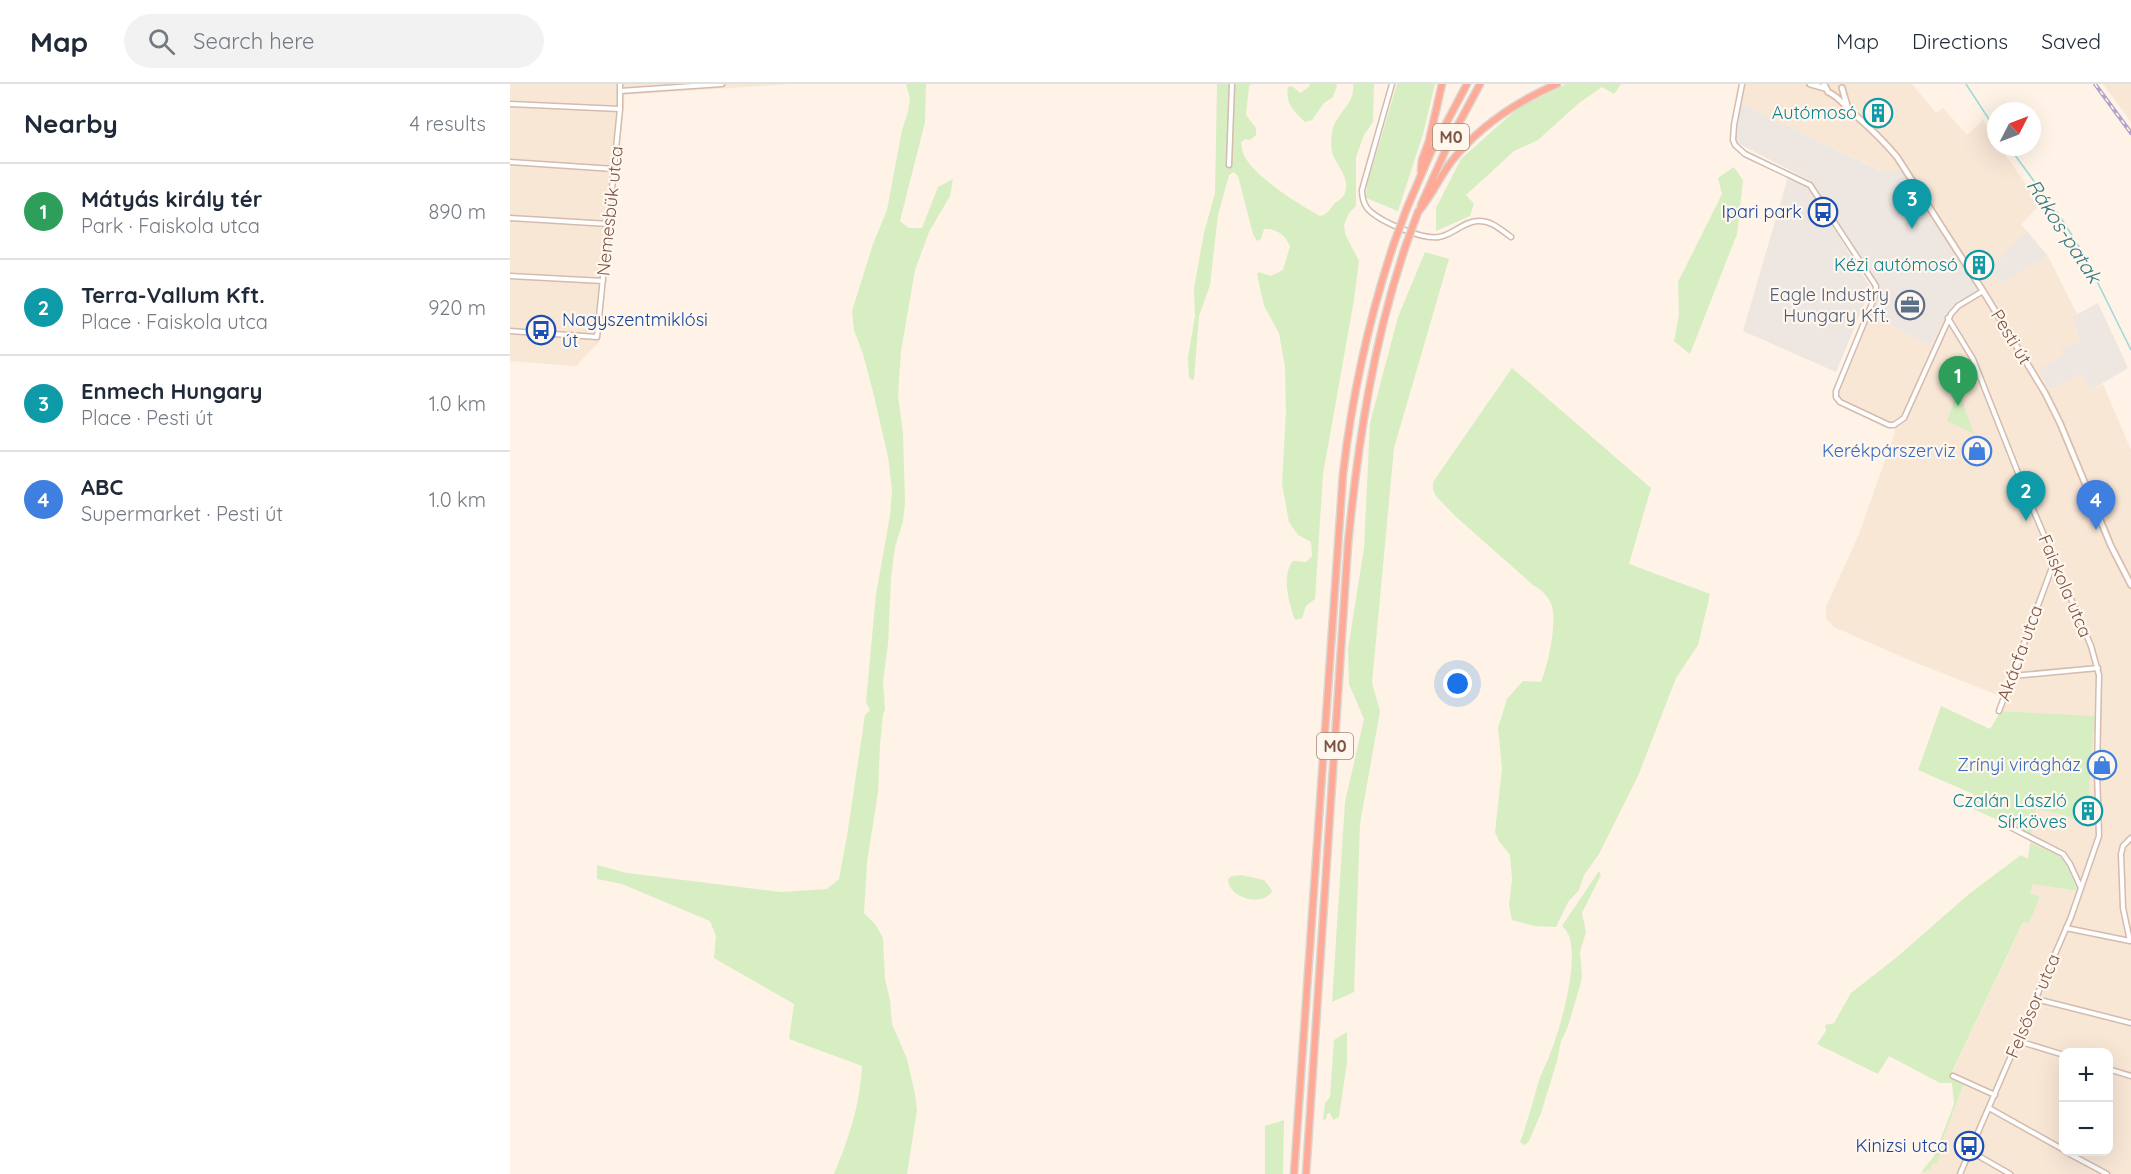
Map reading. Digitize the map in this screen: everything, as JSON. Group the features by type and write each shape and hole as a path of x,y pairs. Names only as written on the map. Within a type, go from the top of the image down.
{"highway":[{"path":"1421,175 1422,160 1429,141 1442,84"},
{"name":"M0","path":"1294,1174 1342,474 1347,438 1366,337 1394,243 1421,175 1467,84"},
{"name":"M0","path":"1306,1174 1348,544 1356,466 1376,348 1391,291 1418,212 1448,145 1480,84"},
{"path":"1418,212 1451,162 1475,136 1513,107 1557,84"}],"main road":[{"path":"1810,84 1824,86"},
{"name":"Pesti út","path":"1824,86 1876,133 1896,157 1983,291 2052,408 2095,510 2131,585"},
{"path":"1834,93 1842,86"},
{"name":"Pesti út","path":"1842,86 1846,102 1852,112"}],"street":[{"name":"Nemesbük utca","path":"510,332 597,337 620,109 620,84"},
{"path":"620,91 722,84"},
{"path":"1229,165 1232,84"},
{"path":"1392,84 1362,190 1365,205 1382,220 1423,236 1441,237 1477,220 1494,225 1511,237"},
{"path":"1742,84 1734,125 1735,145 1745,154 1810,185 1876,286 1875,296 1836,391 1836,397 1840,402 1889,425 1894,425 1904,418 1948,318 1958,306 1983,291"},
{"path":"510,104 620,109"},
{"path":"510,162 614,169"},
{"path":"510,218 609,224"},
{"path":"510,276 603,281"},
{"name":"Faiskola utca","path":"1948,318 1973,359 2098,668 2099,836"},
{"name":"Akácfa utca","path":"1999,711 2054,561"},
{"path":"2012,676 2098,668"},
{"path":"2010,827 2063,854 2081,888"},
{"name":"Felsősor utca","path":"1960,1174 2066,928 2099,836"},
{"path":"2066,928 2131,941 2123,908 2121,854 2126,842 2131,838"},
{"path":"2036,999 2131,1023"},
{"path":"2018,1041 2059,1053"},
{"path":"2113,1070 2131,1076"},
{"path":"1953,1076 1995,1095"},
{"path":"1989,1108 2059,1148"},
{"path":"1970,1151 2008,1174"},
{"path":"2074,1156 2107,1174"}],"shaded area":[{"path":"510,84 789,84 625,95 600,341 576,366 510,361"},
{"path":"1745,84 1912,84 1936,113 1943,108 1967,135 1983,120 1987,126 1987,156 2006,156 2040,204 2021,225 2027,231 2021,235 2001,284 2048,256 2077,314 2072,317 2080,341 2062,348 2065,355 2038,370 2082,373 2091,390 2103,384 2131,450 2131,1174 1920,1174 1922,1171 1926,1173 1933,1162 1935,1164 1944,1145 1941,1144 1966,1078 1952,1073 2024,921 2028,923 2040,898 2029,893 2034,884 2078,891 2064,860 2055,853 2030,843 2035,809 2063,815 2093,827 2097,805 2088,804 2095,717 2001,711 2005,698 1834,627 1826,619 1826,607 1859,534 1895,432 1894,425 1889,425 1840,402 1836,397 1836,391 1870,314 1930,346 1950,309 1977,291 1881,171 1741,103"},
{"path":"2103,84 2131,84 2131,122"},
{"path":"1741,103 1880,171 1902,171 1978,291 1959,301 1950,309 1930,346 1870,314 1880,289 1811,181 1732,140"},
{"path":"1788,177 1802,183 1810,190 1871,288 1836,372 1743,331"},
{"path":"2027,231 2048,256 2001,284 1990,270"},
{"path":"2098,303 2128,368 2091,390 2081,373 2049,390 2038,369 2064,355 2061,348 2080,341 2072,317"}],"green space":[{"path":"906,84 926,84 925,122 900,221 909,228 922,228 938,187 953,179 950,196 929,232 915,270 901,351 898,396 903,433 905,502 891,577 888,644 883,682 885,709 880,745 878,792 867,862 864,913 875,924 883,938 885,979 892,1024 907,1059 917,1110 907,1174 834,1174 853,1121 862,1066 789,1039 794,1004 714,958 716,936 710,921 622,884 597,879 597,865 627,873 781,892 827,889 839,879 865,715 870,710 866,702 876,594 890,516 892,490 888,457 863,354 854,330 852,311 873,244 887,210 902,130 908,112 910,98"},
{"path":"1217,84 1251,84 1246,115 1256,128 1256,135 1250,140 1245,139 1241,142 1243,154 1267,181 1320,216 1327,213 1342,198 1346,189 1345,178 1332,152 1331,138 1334,126 1351,97 1353,84 1374,84 1373,122 1364,135 1356,157 1356,206 1349,213 1344,225 1345,234 1359,261 1323,474 1315,599 1306,606 1302,618 1295,620 1289,598 1287,574 1293,561 1306,562 1312,556 1311,542 1298,535 1289,522 1282,484 1286,411 1285,367 1279,333 1264,306 1257,274 1259,272 1271,276 1283,270 1290,246 1280,233 1269,229 1264,229 1261,239 1257,241 1253,234 1238,176 1234,172 1229,175 1218,215 1210,285 1199,316 1194,379 1189,378 1188,357 1195,316 1194,288 1204,233 1215,193"},
{"path":"1310,84 1336,84 1337,86 1333,97 1324,103 1312,120 1305,122 1289,103 1287,93 1288,87 1292,86 1300,93"},
{"path":"1397,84 1435,84 1423,134 1398,211 1366,198 1367,185"},
{"path":"1566,84 1621,84 1614,94 1602,87 1579,103 1538,140 1514,151 1466,195 1474,204 1470,216 1436,231 1436,208 1461,159 1517,109"},
{"path":"1734,167 1743,180 1737,234 1690,354 1674,341 1679,315 1678,282 1722,194 1718,178"},
{"path":"1425,252 1449,259 1394,448 1372,683 1380,711 1360,824 1354,992 1332,1002 1345,802 1364,719 1349,684 1348,649 1364,548 1370,423 1398,317"},
{"path":"1512,368 1651,488 1629,564 1710,594 1698,645 1676,678 1638,776 1599,854 1584,875 1579,890 1568,902 1556,927 1534,926 1512,920 1509,905 1512,879 1510,855 1495,832 1502,769 1498,728 1507,699 1523,681 1541,682 1551,644 1552,606 1542,591 1455,516 1433,490 1433,482"},
{"path":"1958,390 1974,434 1947,421"},
{"path":"1941,706 1990,729 2001,711 2095,716 2088,804 2097,805 2094,827 2063,815 2036,809 2031,835 1971,808 1973,794 1918,770"},
{"path":"2030,843 2055,853 2064,860 2078,891 2033,884 2030,893 2040,897 2029,923 2023,922 1952,1072 1966,1078 1941,1144 1944,1146 1936,1164 1933,1163 1926,1173 1922,1171 1934,1156 1954,1104 1952,1083 1940,1083 1889,1056 1878,1074 1817,1044 1826,1031 1825,1025 1834,1023 1851,993 1897,957 1969,894 2021,855 2028,859"},
{"path":"1599,871 1601,875 1582,913 1586,932 1580,952 1582,976 1580,986 1561,1041 1541,1113 1525,1145 1520,1142 1559,1026 1569,987 1572,950 1569,935 1562,926"},
{"path":"1241,875 1264,880 1272,890 1271,893 1260,899 1245,898 1239,895 1233,891 1228,879"},
{"path":"1347,1032 1347,1062 1339,1117 1333,1120 1330,1113 1323,1120 1325,1103 1330,1097 1334,1040"},
{"path":"1284,1120 1283,1174 1265,1174 1265,1126"}],"waterway":[{"name":"Rákos-patak","path":"1966,84 1987,116"},
{"name":"Rákos-patak","path":"2016,156 2061,218 2083,253 2131,350"}],"railway":[{"path":"2095,84 2131,133"}],"place":[{"name":"Autómosó","path":"1878,113"},
{"name":"Ipari park","path":"1823,212"},
{"name":"Enmech Hungary","path":"1912,229"},
{"name":"Kézi autómosó","path":"1979,265"},
{"name":"Eagle Industry Hungary Kft.","path":"1910,305"},
{"name":"Nagyszentmiklósi út","path":"541,330"},
{"name":"Mátyás király tér","path":"1958,406"},
{"name":"Kerékpárszerviz","path":"1977,451"},
{"name":"Terra-Vallum Kft.","path":"2026,521"},
{"name":"ABC","path":"2096,530"},
{"name":"Zrínyi virágház","path":"2102,765"},
{"name":"Czalán László Sírköves","path":"2088,811"},
{"name":"Kinizsi utca","path":"1969,1146"}]}
